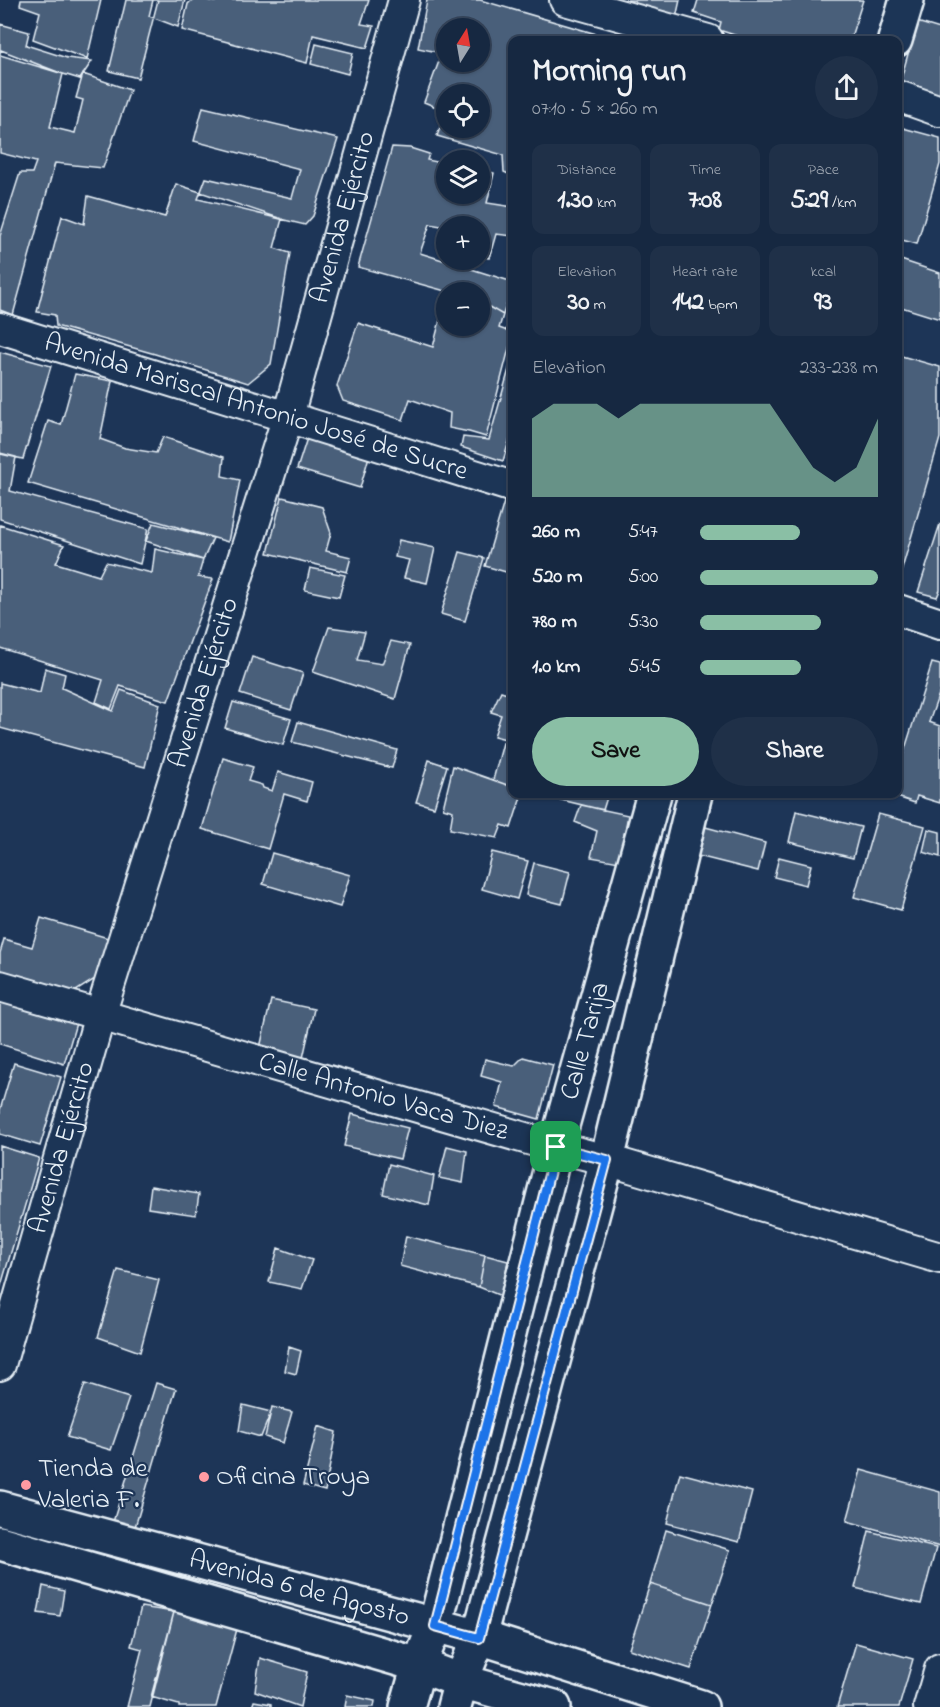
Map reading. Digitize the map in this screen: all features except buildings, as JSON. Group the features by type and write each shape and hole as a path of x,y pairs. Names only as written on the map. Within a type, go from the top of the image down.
{"street":[{"name":"Avenida Ejército","path":"0,1365 100,1015 288,416 404,0"},
{"path":"565,0 694,36"},
{"path":"896,36 906,0"},
{"path":"902,97 940,111"},
{"name":"Avenida Mariscal Antonio José de Sucre","path":"0,328 508,485"},
{"path":"902,611 940,624"},
{"name":"Calle Tarija","path":"407,1707 419,1665 435,1626 556,1147 653,798"},
{"name":"Calle Tarija","path":"458,1694 479,1638 607,1160 694,798"},
{"name":"Calle Antonio Vaca Diez","path":"0,986 940,1258"},
{"name":"Avenida 6 de Agosto","path":"0,1508 479,1638 701,1707"},
{"name":"Avenida 6 de Agosto","path":"0,1544 419,1665 458,1694 554,1707"},
{"path":"929,1707 940,1669"}],"place":[{"name":"Oficina Troya","path":"204,1477"},
{"name":"Tienda de Valeria F.","path":"26,1485"}],"route":[{"path":"556,1147 607,1160 479,1638 435,1626 556,1147"}]}
